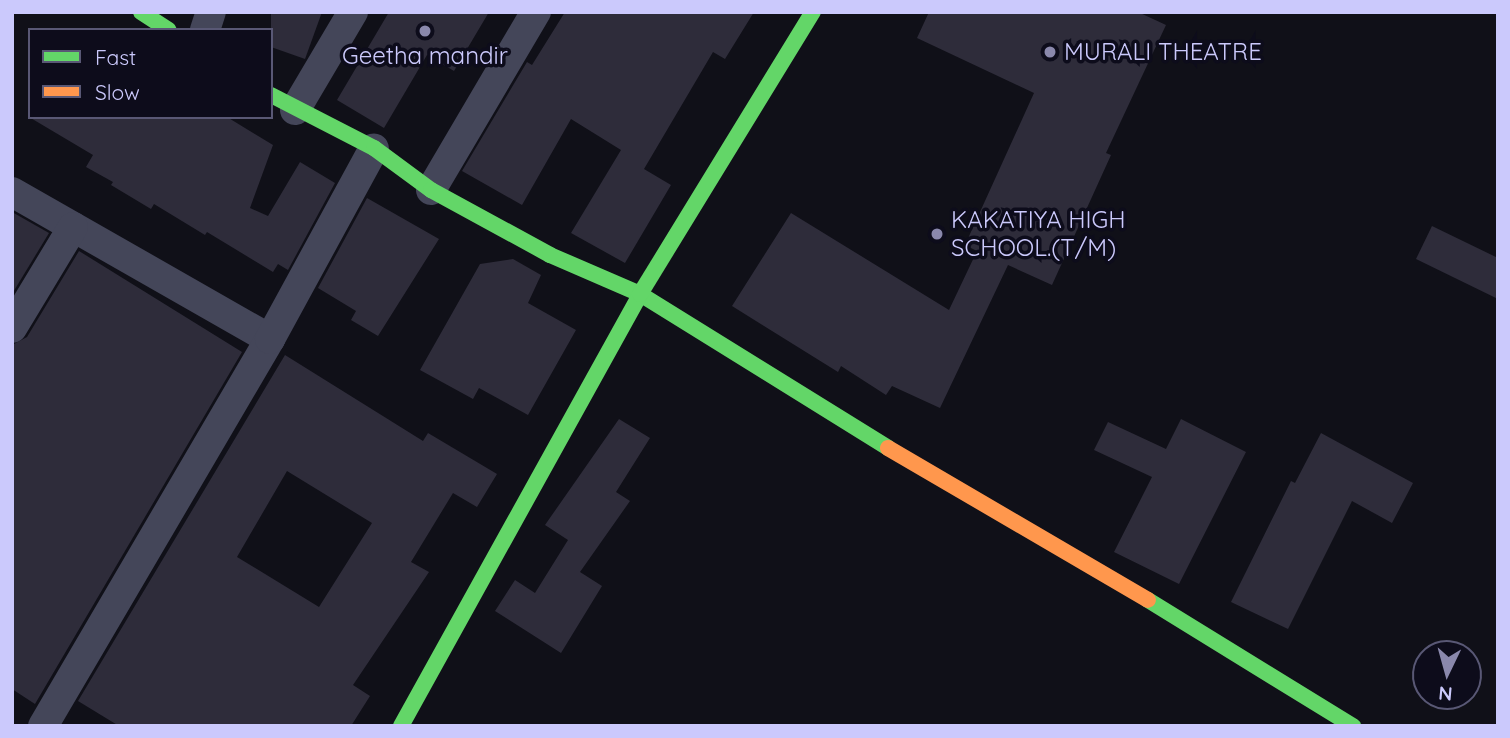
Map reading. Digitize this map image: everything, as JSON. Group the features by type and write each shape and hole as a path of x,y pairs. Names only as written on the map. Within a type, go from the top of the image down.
{"main road":[{"path":"141,12 166,28"},
{"path":"401,726 640,294 813,12"},
{"path":"283,102 374,148 431,190 550,255 640,294 826,414 1025,525 1353,726"}],"street":[{"path":"283,102 353,12"},
{"path":"431,190 536,12"},
{"path":"43,726 270,339 374,148"},
{"path":"12,192 270,339"},
{"path":"12,328 73,227"}],"building":[{"path":"271,12 322,12 305,59 273,48"},
{"path":"389,12 489,12 454,71 427,55 384,128 337,100"},
{"path":"565,12 754,12 725,59 713,52 644,169 671,185 625,263 571,233 621,150 571,119 522,205 462,171 527,62 532,65"},
{"path":"929,12 1138,12 1166,25 1106,153 1111,155 1052,285 1008,265 940,408 892,386 886,395 841,366 838,372 732,306 791,213 949,310 977,251 965,245 1034,93 917,38"},
{"path":"32,119 230,119 273,145 250,208 268,216 300,162 335,183 288,270 278,264 273,272 207,232 205,235 154,204 151,209 111,185 113,182 86,167 93,155"},
{"path":"367,198 439,239 378,336 351,320 356,311 318,288"},
{"path":"12,212 49,233 12,294"},
{"path":"1432,226 1498,258 1498,299 1416,259"},
{"path":"79,251 242,352 35,704 12,689 12,345 27,337"},
{"path":"513,259 541,275 528,303 576,330 528,415 479,388 473,399 420,370 480,264"},
{"path":"285,355 423,441 428,433 497,474 477,507 453,493 411,562 429,572 353,685 370,696 351,726 119,726 78,701","holes":["287,471 372,523 319,607 237,557"]},
{"path":"619,419 650,438 616,492 630,501 580,572 602,586 561,653 495,611 515,580 535,593 568,540 545,525"},
{"path":"1181,419 1246,452 1179,584 1114,552 1152,477 1094,450 1108,422 1166,449"},
{"path":"1321,433 1413,483 1392,523 1352,501 1288,629 1231,602 1291,481 1295,483"}],"traffic: fast":[{"path":"141,12 166,28"},
{"path":"401,726 640,294 813,12"},
{"path":"273,96 374,148 431,190 550,255 640,294 888,448"},
{"path":"1148,600 1353,726"}],"traffic: slow":[{"path":"888,448 1148,600"}],"place":[{"name":"Geetha mandir","path":"425,31"},
{"name":"MURALI THEATRE","path":"1050,52"},
{"name":"KAKATIYA HIGH SCHOOL.(T/M)","path":"937,234"}]}
